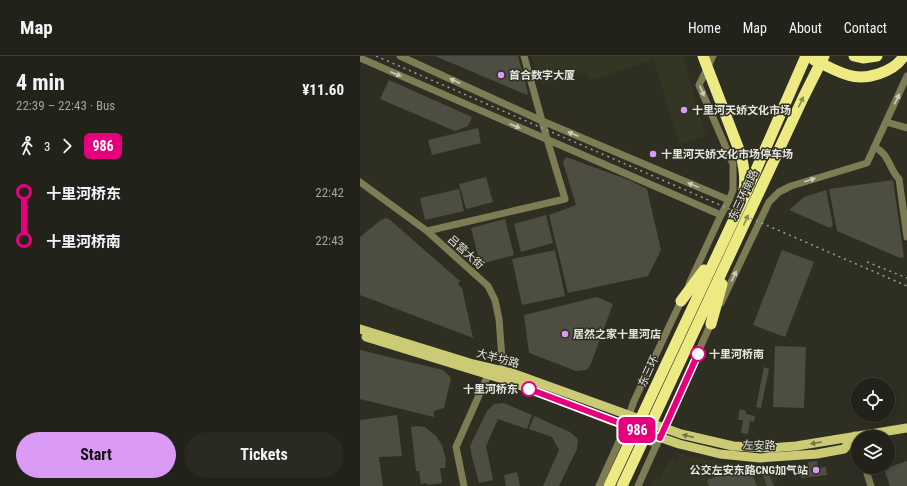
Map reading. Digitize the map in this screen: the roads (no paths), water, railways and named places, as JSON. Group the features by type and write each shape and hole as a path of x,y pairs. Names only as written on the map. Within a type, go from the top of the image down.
{"highway":[{"path":"703,56 745,169 742,202"},
{"path":"805,56 849,76 861,77 876,74 889,69 904,56"},
{"name":"东三环南路","path":"742,202 805,56"},
{"name":"东三环南路","path":"622,486 729,255 824,56"},
{"path":"854,56 863,58 877,56"},
{"name":"东三环","path":"609,486 676,340 742,202"},
{"path":"681,302 718,251"},
{"path":"711,324 729,255"}],"main road":[{"name":"大羊坊路","path":"360,329 473,364 512,373 629,416 666,424"},
{"name":"大羊坊路","path":"360,336 509,381 658,441"},
{"name":"左安路","path":"666,424 713,442 733,446 758,448 796,446 851,437"},
{"name":"左安路","path":"894,430 907,428"},
{"name":"左安路","path":"658,441 679,444 720,454 760,458 804,455 844,448 851,440"}],"street":[{"path":"400,56 543,121 729,200"},
{"path":"427,231 565,199 524,56"},
{"path":"598,486 624,428 632,405 729,200 732,190 733,164 699,85 713,56"},
{"path":"360,58 721,215"},
{"path":"638,486 711,324 769,202 779,192 790,186 867,163 907,76"},
{"path":"886,122 907,128"},
{"path":"874,147 881,150 890,162 894,174 899,180 907,237"},
{"name":"吕营大街","path":"360,182 427,231 488,286 495,300 499,318 503,371"},
{"path":"464,486 456,447 488,375"},
{"path":"632,405 666,424"},
{"path":"867,474 871,486"}],"railway":[{"path":"376,56 907,286"},
{"path":"867,262 907,278"}],"place":[{"name":"首合数字大厦","path":"501,75"},
{"name":"十里河天娇文化市场","path":"684,110"},
{"name":"十里河天娇文化市场停车场","path":"653,154"},
{"name":"居然之家十里河店","path":"565,334"},
{"name":"十里河桥南","path":"698,354"},
{"name":"十里河桥东","path":"529,389"},
{"name":"公交左安东路CNG加气站","path":"816,470"}]}
